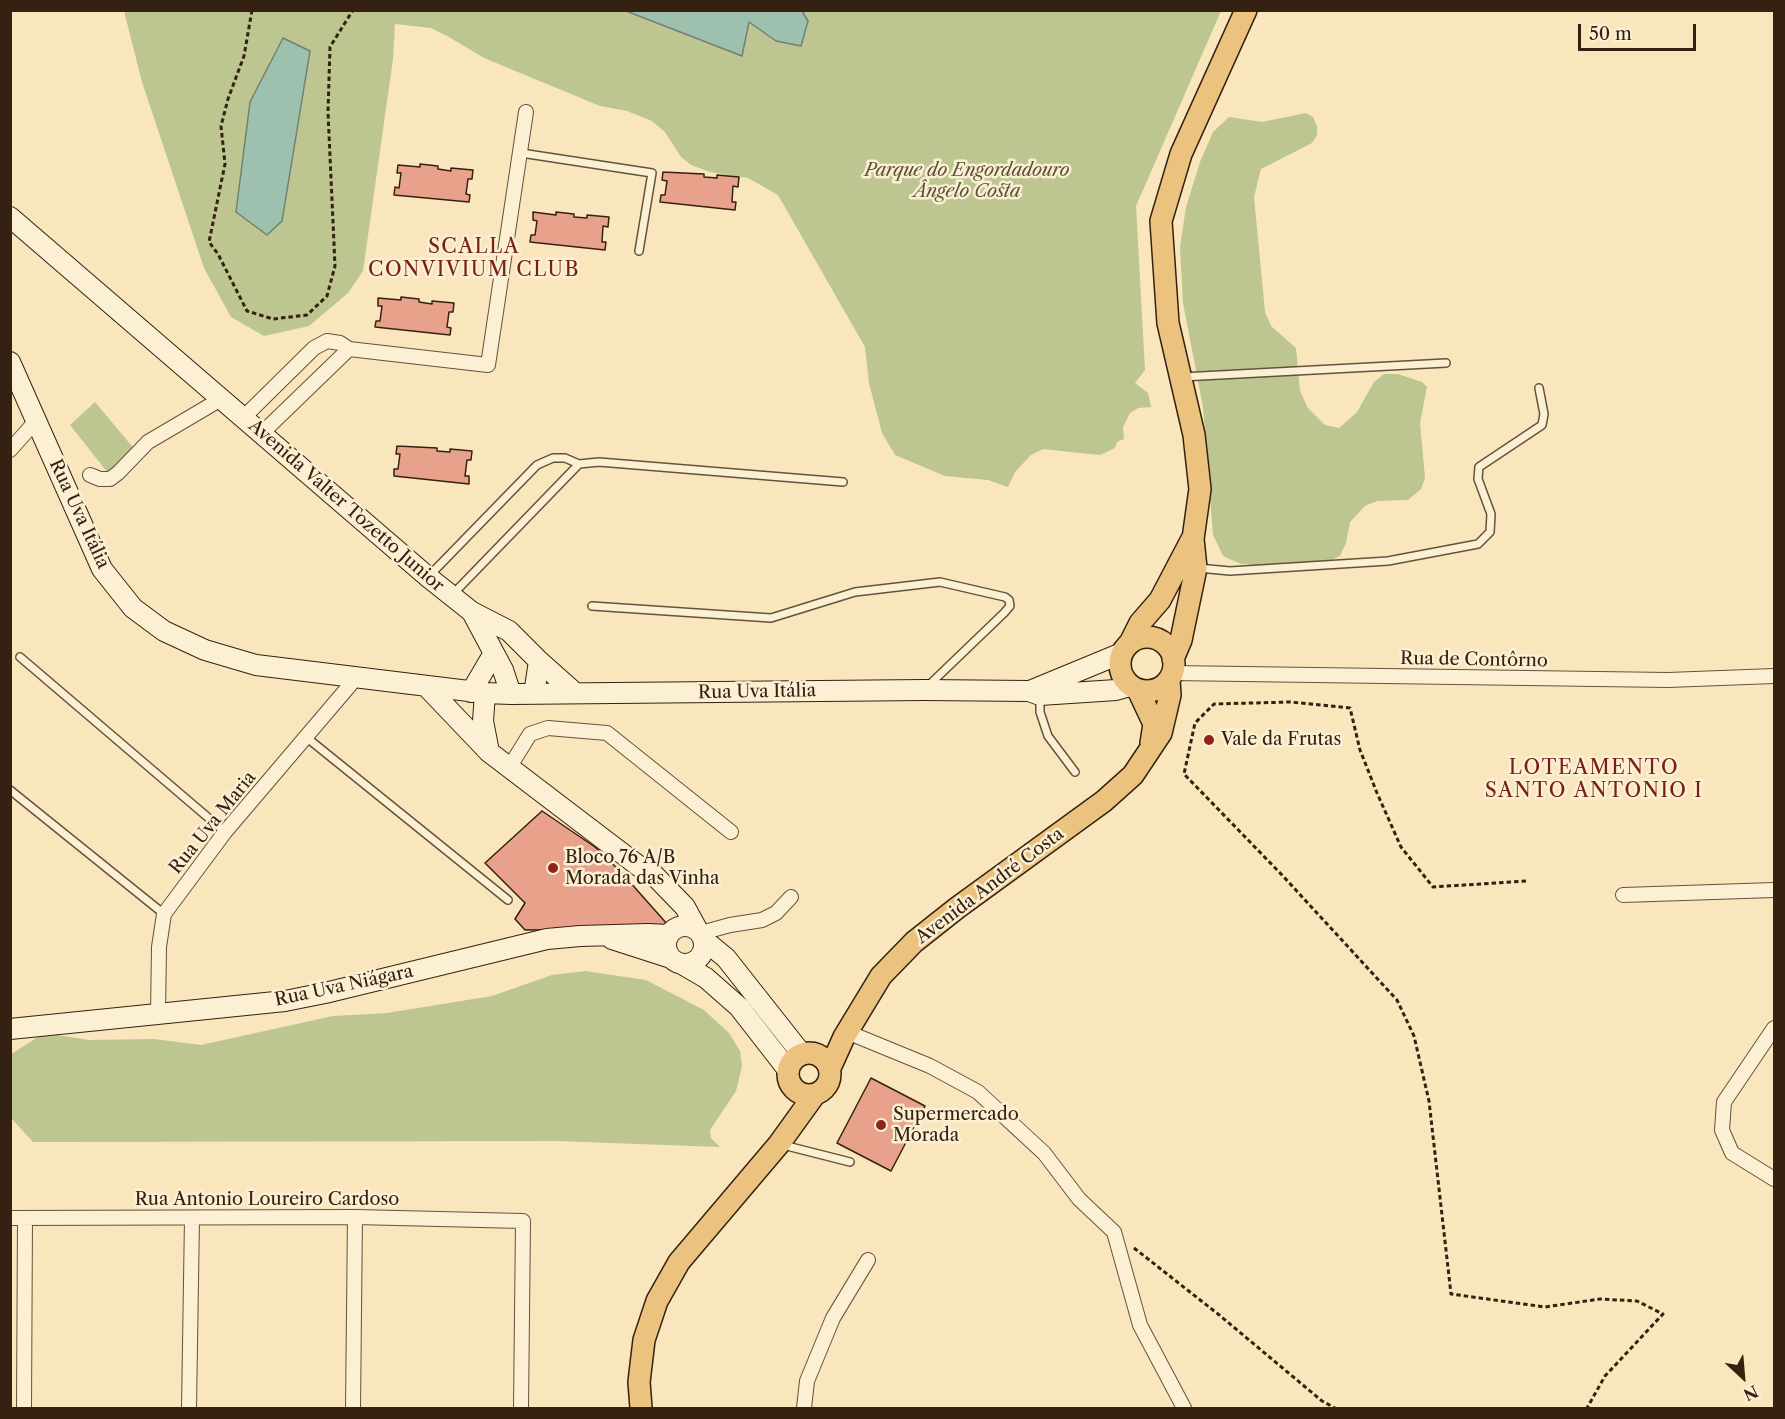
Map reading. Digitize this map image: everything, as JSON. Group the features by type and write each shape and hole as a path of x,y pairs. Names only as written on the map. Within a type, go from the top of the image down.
{"main road":[{"name":"Avenida André Costa","path":"816,1058 845,1034 881,976 914,942 1104,801 1132,775 1161,733 1170,695 1171,671 1181,640 1196,568 1193,538 1200,489 1194,435 1168,323 1161,221 1181,154 1246,10"},
{"name":"Avenida André Costa","path":"1126,648 1140,623 1160,600 1193,538"},
{"path":"1134,688 1149,691 1160,688 1171,671 1168,647 1156,639 1142,637 1126,648 1120,662 1120,671 1124,679 1134,688 1154,724 1150,749"},
{"path":"641,1408 639,1382 644,1340 657,1301 679,1262 784,1136 815,1094 826,1087 829,1081 816,1058 790,1063 784,1136"},
{"path":"788,1073 794,1089 808,1095 815,1094"}],"street":[{"path":"243,418 314,348 327,341 340,343 349,349 488,366 526,112"},
{"name":"Avenida Valter Tozetto Junior","path":"10,217 428,578 472,612 509,631 575,693"},
{"path":"261,434 349,349"},
{"name":"Rua Uva Itália","path":"10,362 102,568 133,608 164,631 205,650 256,665 478,693 511,694 1037,691 1134,688"},
{"path":"90,476 100,479 110,478 118,473 148,442 221,399"},
{"path":"10,450 36,421"},
{"name":"Avenida Valter Tozetto Junior","path":"472,612 494,653 511,694"},
{"name":"Rua Uva Itália","path":"1037,691 1126,648"},
{"path":"489,752 478,693 494,653"},
{"path":"534,694 539,661"},
{"name":"Rua de Contôrno","path":"1171,671 1668,680 1774,676"},
{"name":"Rua Uva Maria","path":"158,1014 159,948 164,914 225,832 356,678"},
{"path":"426,686 489,752 640,867 654,875 685,907 689,933 705,946 699,958 688,964 676,961 666,947 689,933 762,920 776,913 791,897"},
{"path":"509,768 530,734 548,728 607,734 731,832"},
{"path":"1623,895 1774,890"},
{"path":"689,933 726,958 816,1058"},
{"name":"Rua Uva Niágara","path":"10,1029 305,997 547,939 689,933"},
{"name":"Rua Uva Niágara","path":"604,936 676,961 706,978 738,1007 788,1073"},
{"path":"1774,1028 1724,1102 1722,1130 1732,1153 1774,1179"},
{"path":"845,1034 930,1066 978,1092 1044,1153 1079,1199 1114,1232 1140,1325 1184,1408"},
{"path":"353,1408 355,1217"},
{"name":"Rua Antonio Loureiro Cardoso","path":"18,1218 355,1217 523,1221 521,1408"},
{"path":"18,1218 24,1408"},
{"path":"189,1408 192,1218"},
{"path":"804,1408 807,1381 832,1318 868,1260"}],"lane":[{"path":"521,153 652,173 639,251"},
{"path":"1180,377 1446,363"},
{"path":"1196,568 1230,571 1388,561 1478,544 1490,532 1491,514 1478,479 1479,467 1542,425 1544,414 1539,388"},
{"path":"428,578 537,465 553,458 565,458 579,464 599,462 843,482"},
{"path":"451,596 579,464"},
{"path":"592,606 771,618 855,592 940,582 1005,597 1009,600 1010,606 1004,613 924,690"},
{"path":"20,657 225,832"},
{"path":"1037,691 1040,712 1048,736 1075,772"},
{"path":"306,737 508,900"},
{"path":"10,790 164,914"},
{"path":"784,1136 850,1162"}],"path":[{"path":"252,10 244,56 220,126 225,164 209,242 218,254 247,311 273,319 307,315 327,296 335,266 328,112 330,46 353,10"},
{"path":"1526,881 1432,887 1401,847 1360,750 1350,708 1290,702 1214,704 1195,723 1184,774 1398,1000 1414,1036 1429,1101 1451,1294 1545,1307 1600,1299 1637,1301 1663,1314 1605,1376 1587,1408"},
{"path":"1114,1232 1218,1314 1275,1363 1335,1408"}],"green space":[{"name":"Parque do Engordadouro Ângelo Costa","path":"124,11 1221,11 1136,206 1145,370 1135,383 1148,393 1151,407 1138,408 1130,413 1123,427 1124,439 1117,442 1115,448 1100,455 1043,449 1031,455 1015,472 1008,487 988,480 945,476 895,455 882,433 869,383 865,347 778,195 748,178 710,172 691,165 681,157 665,132 652,121 627,111 600,106 484,58 431,28 395,24 393,59 363,271 348,293 309,326 264,336 231,317 204,268 142,82"},
{"path":"1306,113 1313,117 1317,126 1317,135 1312,143 1261,169 1254,197 1265,312 1271,326 1296,348 1300,391 1308,408 1325,425 1339,428 1357,412 1374,382 1384,374 1398,374 1422,382 1427,387 1420,423 1425,478 1421,489 1408,500 1377,501 1365,506 1350,522 1346,543 1340,556 1328,562 1272,566 1241,564 1223,556 1213,535 1203,407 1183,303 1180,247 1186,207 1200,162 1213,132 1229,117 1262,122"},
{"path":"95,402 136,451 108,473 70,425"},
{"path":"585,971 646,980 704,1010 729,1033 740,1051 742,1066 736,1091 710,1130 711,1138 720,1147 558,1141 33,1142 11,1118 10,1055 44,1033 89,1040 154,1039 201,1045 333,1016 387,1013 492,996 552,975"}],"shaded area":[{"path":"626,11 802,11 808,21 801,46 776,41 749,22 742,56"},
{"path":"283,38 310,51 282,221 267,235 236,212 250,102"}],"building":[{"path":"420,164 438,166 438,169 451,171 451,168 473,170 472,179 468,179 466,194 470,195 469,202 394,195 395,187 399,188 401,173 397,173 398,165 420,167"},
{"path":"663,172 704,174 704,177 717,178 717,175 739,177 738,187 733,186 732,202 736,202 735,210 660,202 661,195 665,195 667,181 662,180"},
{"path":"533,212 556,215 556,212 574,214 574,217 587,218 587,215 609,217 608,227 603,226 602,242 606,242 605,250 530,242 531,235 535,235 537,221 533,220"},
{"path":"401,297 419,299 419,302 432,304 432,301 454,303 453,312 449,312 447,327 451,328 450,335 375,327 376,321 380,321 382,306 378,306 378,298 401,300"},
{"path":"397,446 437,448 437,451 450,452 450,449 472,451 471,460 467,460 465,476 469,476 469,484 394,476 394,469 398,469 400,454 396,454"},
{"name":"Bloco 76 A/B Morada das Vinha","path":"542,811 595,847 621,872 668,925 660,929 525,930 515,919 525,903 485,863"},
{"name":"Supermercado Morada","path":"871,1078 925,1106 891,1171 837,1143"}],"place":[{"name":"Vale da Frutas","path":"1209,740"},
{"name":"Bloco 76 A/B Morada das Vinha","path":"553,868"},
{"name":"Supermercado Morada","path":"881,1125"}],"district":[{"name":"SCALLA CONVIVIUM CLUB","path":"474,258"},
{"name":"LOTEAMENTO SANTO ANTONIO I","path":"1594,780"}]}
